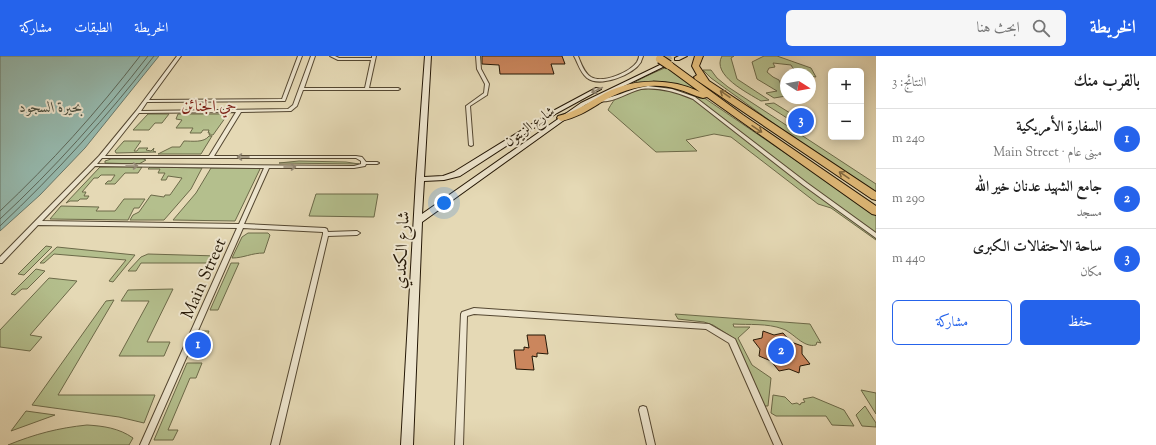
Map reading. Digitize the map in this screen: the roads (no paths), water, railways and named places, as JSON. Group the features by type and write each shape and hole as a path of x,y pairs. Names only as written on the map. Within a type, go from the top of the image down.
{"highway":[{"path":"699,56 696,60 696,68 701,76 712,86"},
{"path":"666,60 712,86 876,197"},
{"path":"666,60 740,117 876,212"},
{"path":"561,118 572,116 590,101 630,85 645,83 664,84 685,88 701,95 740,117"}],"main road":[{"name":"شارع الكندي","path":"407,445 420,180 428,56"},
{"name":"شارع الزيتون","path":"420,180 444,178 457,174 555,112 590,101 666,60 684,56"},
{"name":"شارع الزيتون","path":"418,221 446,203 561,118"}],"street":[{"path":"0,261 101,157 138,112 179,56"},
{"path":"146,101 284,100 300,56"},
{"path":"138,112 239,112 289,110 295,106 313,56"},
{"path":"332,56 338,58 373,57 367,89"},
{"path":"471,145 468,106 486,94 486,84 479,69 478,56"},
{"path":"576,56 584,72 588,76 594,80 601,81 613,78 631,69 640,61 641,56"},
{"path":"590,101 608,100 634,90 648,88 674,91 694,98 805,184 876,236"},
{"path":"302,89 398,89"},
{"path":"206,166 202,165 201,162 210,157 239,112"},
{"path":"101,157 356,157 363,159 364,163"},
{"path":"146,166 152,157"},
{"path":"206,166 214,160 210,157"},
{"path":"267,166 273,163 270,157"},
{"path":"267,166 262,162 270,157"},
{"path":"93,165 354,167 364,163 377,162"},
{"name":"Main Street","path":"144,445 267,166"},
{"path":"37,223 241,226 325,230 326,234 275,445"},
{"path":"326,234 357,233"},
{"path":"459,445 464,314 474,311 707,326 732,341 778,445"},
{"path":"643,410 651,445"}],"water":[{"name":"بحيرة السجود","path":"0,56 159,56 85,148 40,195 0,231"}],"tunnel":[{"path":"658,62 671,56"}],"place":[{"name":"ساحة الاحتفالات الكبرى","path":"801,121"},
{"name":"السفارة الأمريكية","path":"198,345"},
{"name":"جامع الشهيد عدنان خير الله","path":"781,351"}],"district":[{"name":"حي الجنائن","path":"209,105"}]}
